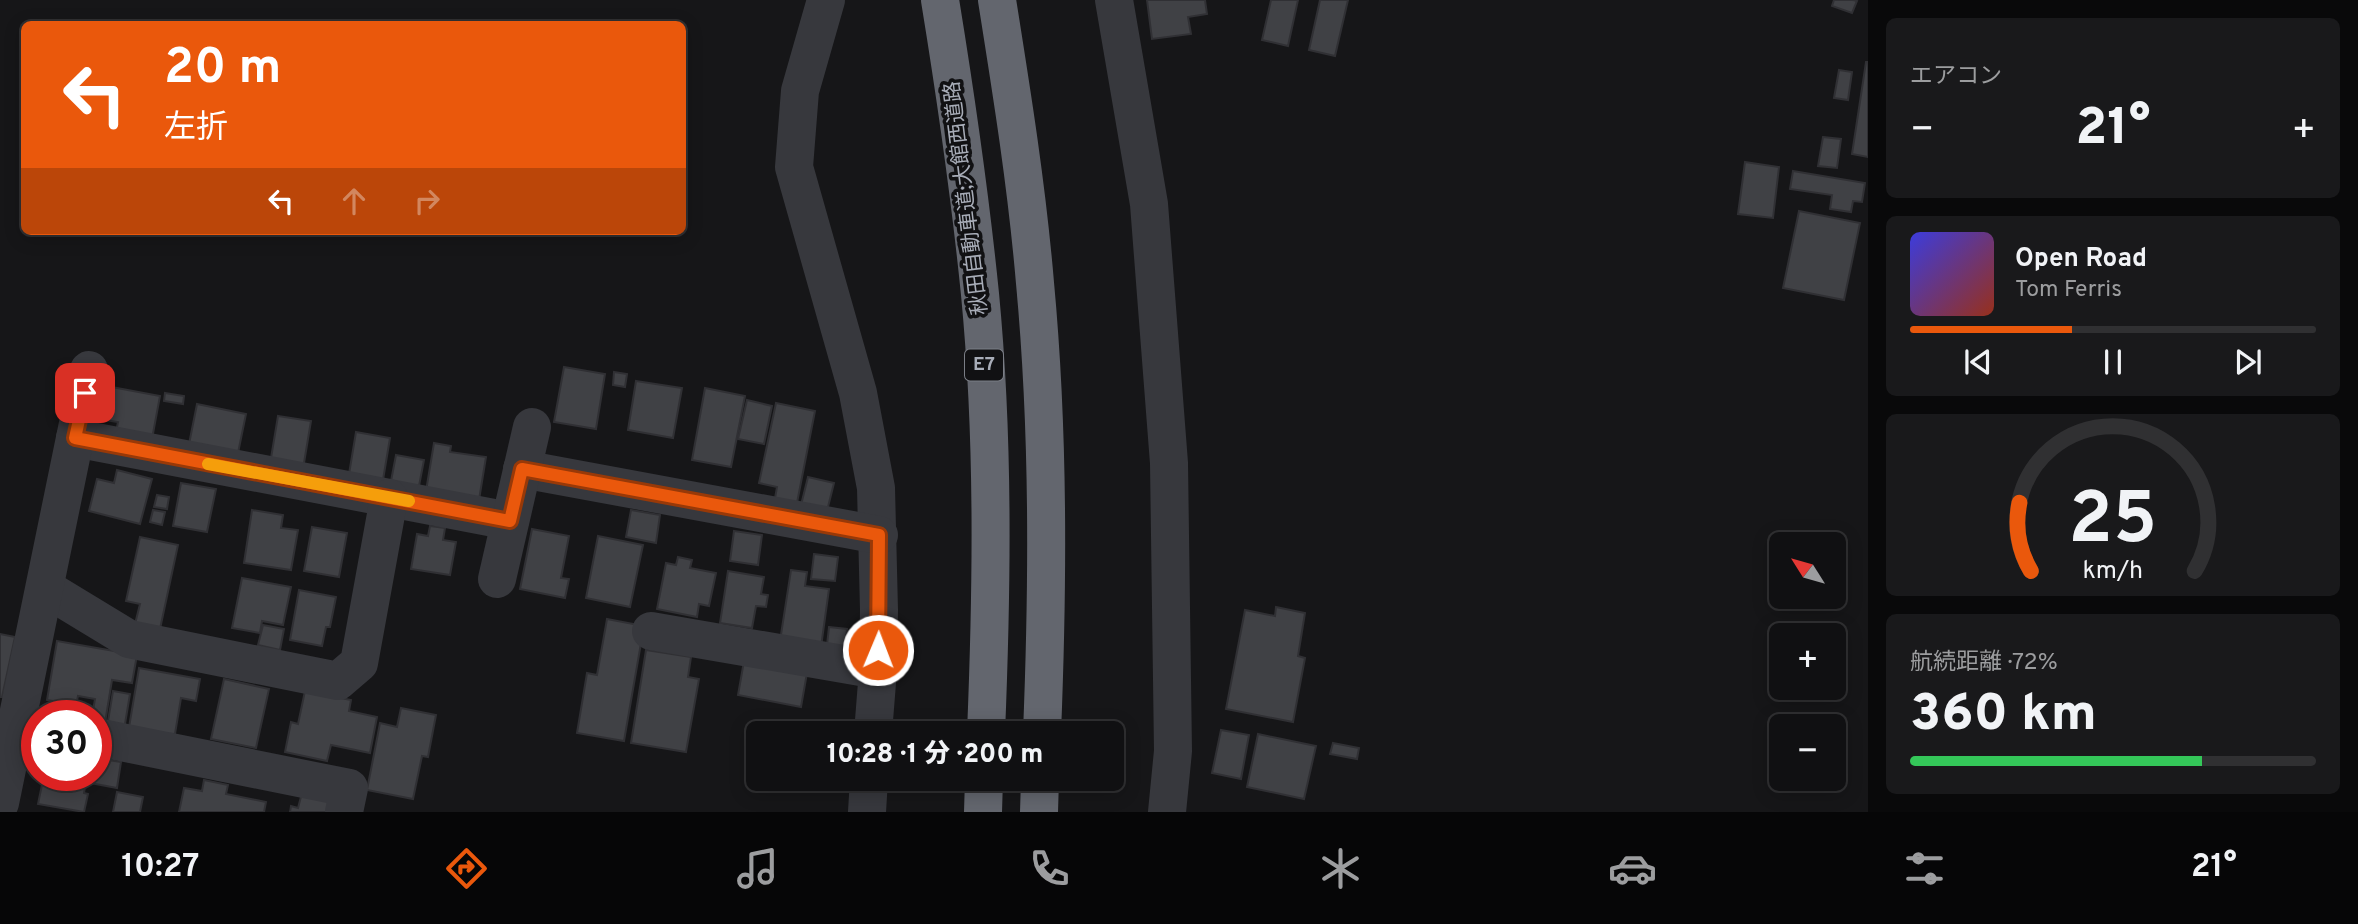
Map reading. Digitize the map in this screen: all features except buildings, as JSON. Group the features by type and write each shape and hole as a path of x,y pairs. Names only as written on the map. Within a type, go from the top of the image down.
{"highway":[{"name":"秋田自動車道;大館西道路","path":"940,0 959,114 980,296 989,464 990,643 987,721"},
{"path":"997,0 1014,108 1036,297 1045,453 1046,634 1042,721"},
{"path":"983,812 984,791"},
{"path":"1039,812 1040,791"}],"street":[{"path":"826,0 800,90 794,167 858,393 876,488 879,535 878,670 874,721"},
{"path":"1114,0 1149,204 1169,463 1173,751 1167,812"},
{"path":"30,700 45,588 89,370"},
{"path":"497,579 532,427"},
{"path":"75,438 510,521"},
{"path":"522,469 879,535"},
{"path":"45,588 129,639 338,681 359,663 389,498"},
{"path":"651,631 878,670"},
{"path":"2,779 21,736"},
{"path":"112,740 349,788 344,812"},
{"path":"867,812 868,791"}],"slow traffic":[{"path":"208,464 409,501"}],"route":[{"path":"85,393 75,438 510,521 522,469 879,535 878,650"}]}
